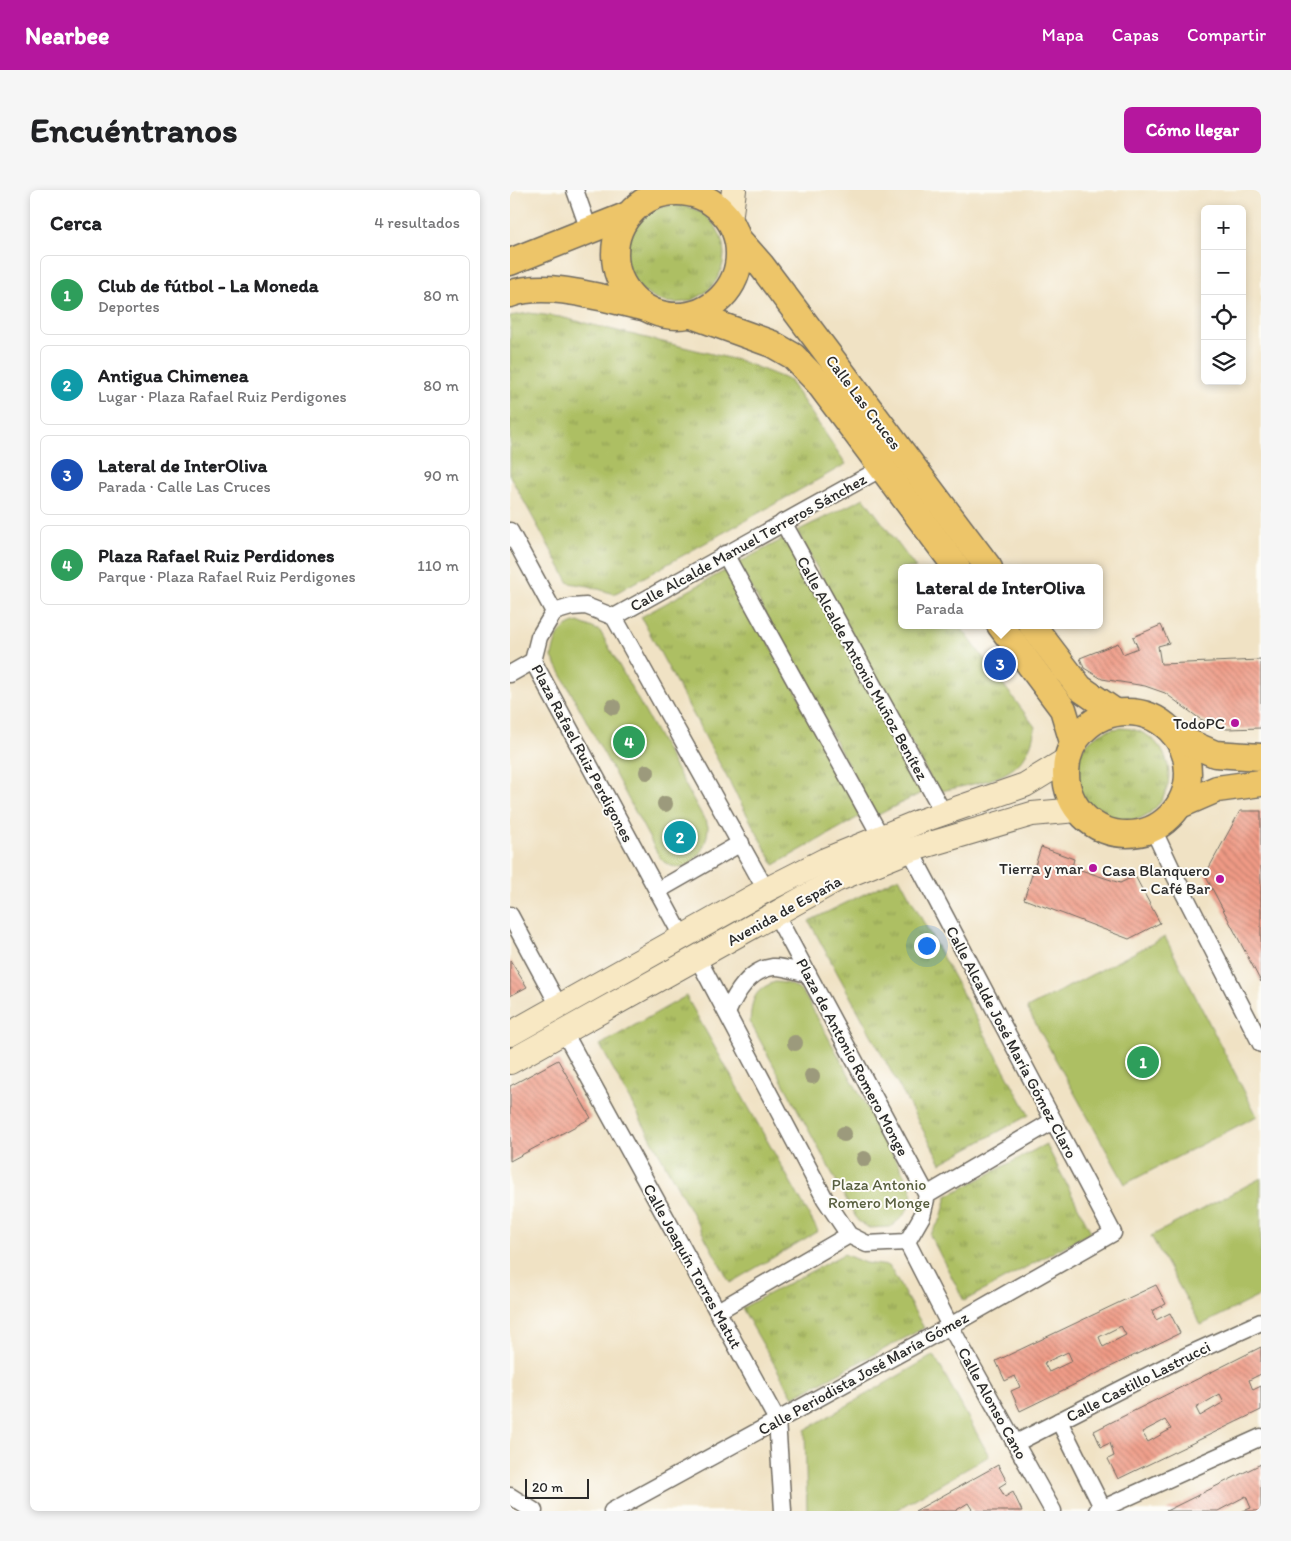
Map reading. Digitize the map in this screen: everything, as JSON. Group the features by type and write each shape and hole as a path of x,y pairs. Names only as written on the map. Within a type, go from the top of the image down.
{"main road":[{"path":"510,294 539,290 564,291 643,307 658,314 675,317 692,315 710,308 725,294 735,278 740,258 734,230 731,200 734,190"},
{"path":"643,307 628,293 617,274 614,254 616,240 628,215 638,205 667,191 702,196 718,206 734,230"},
{"path":"510,262 628,215"},
{"name":"Calle Las Cruces","path":"734,230 986,564"},
{"name":"Calle Las Cruces","path":"692,315 751,335 793,356 818,382 954,564"},
{"path":"1003,629 1063,709 1069,751 1065,778 1069,795 1077,810 1093,824 1112,833 1133,834 1153,829 1168,819 1180,805 1187,788 1186,754 1178,738 1165,725 1150,716 1133,711 1115,712 1098,718 1084,728 1069,751"},
{"path":"1035,629 1080,688 1115,712"},
{"path":"1178,738 1216,754 1261,757"},
{"name":"Avenida de España","path":"510,1034 560,1008 766,890 825,860 881,837 1025,785 1069,751"},
{"path":"1180,805 1218,789 1261,783"},
{"name":"Avenida de España","path":"510,1062 836,880 910,850 1032,814 1077,810"}],"street":[{"path":"575,190 590,230"},
{"name":"Calle Alcalde Manuel Terreros Sánchez","path":"614,617 882,468"},
{"name":"Calle Alcalde Antonio Muñoz Benítez","path":"783,522 944,814"},
{"path":"510,531 554,612 571,607 586,606 614,617 766,890"},
{"path":"725,554 881,837"},
{"name":"Plaza Rafael Ruiz Perdigones","path":"554,612 539,636 533,661 683,938"},
{"path":"510,674 533,661"},
{"path":"1153,829 1261,1044"},
{"path":"657,891 741,843"},
{"name":"Calle Alcalde José María Gómez Claro","path":"910,850 1113,1233"},
{"name":"Plaza de Antonio Romero Monge","path":"775,913 927,1195"},
{"path":"510,915 560,1008"},
{"path":"697,957 825,1198 848,1235 867,1244 907,1242 922,1216 927,1195 1054,1120"},
{"path":"727,1013 736,993 754,975 774,967 808,974"},
{"name":"Calle Joaquín Torres Matut","path":"564,1032 777,1420 783,1511"},
{"name":"Calle Periodista José María Gómez","path":"612,1511 950,1326 1113,1233"},
{"path":"718,1311 848,1235"},
{"name":"Calle Alonso Cano","path":"907,1242 950,1326 1053,1511"},
{"name":"Calle Castillo Lastrucci","path":"1016,1443 1214,1342 1261,1322"},
{"path":"1059,1421 1100,1510 1261,1437"},
{"path":"510,1496 534,1511"}],"green space":[{"path":"675,205 694,209 710,219 720,235 724,254 720,273 710,289 694,299 675,303 656,299 640,289 630,273 626,254 630,235 640,219 656,209"},
{"path":"529,313 560,317 741,361 789,380 846,464 614,594 589,586 569,583 510,476 510,316"},
{"path":"864,498 913,564 898,564 898,629 962,629 1035,727 1030,745 1023,759 1013,769 987,781 938,792 797,531"},
{"path":"785,538 927,790 876,816 738,563"},
{"path":"728,569 864,814 774,865 641,617"},
{"path":"578,622 600,631 708,826 704,845 693,861 686,866 669,865 660,858 552,657 559,635 566,627"},
{"path":"1122,728 1140,732 1155,742 1165,757 1169,775 1165,793 1155,808 1140,818 1122,822 1104,818 1089,808 1079,793 1075,775 1079,757 1089,742 1104,732"},
{"path":"899,877 1029,1115 941,1163 809,921"},
{"path":"1165,937 1257,1116 1125,1184 1027,1008"},
{"name":"Plaza Antonio Romero Monge","path":"775,982 794,986 807,999 911,1187 910,1205 900,1219 890,1227 869,1228 858,1221 750,1022 753,1002 758,992"},
{"path":"686,996 818,1231 730,1283 600,1045"},
{"path":"1046,1144 1091,1232 964,1301 930,1235 941,1219 947,1196"},
{"path":"1261,1178 1261,1295 1201,1325 1151,1236"},
{"path":"844,1254 865,1263 889,1266 924,1328 793,1397 742,1308"},
{"path":"934,1355 989,1456 894,1511 807,1511 805,1430"}],"building":[{"path":"1161,625 1169,643 1158,646 1161,664 1261,660 1261,728 1227,729 1200,719 1165,693 1145,686 1102,679 1084,668 1080,658 1118,643 1123,654 1138,648 1133,637"},
{"path":"1240,811 1261,811 1261,982 1205,875"},
{"path":"681,831 686,838 678,844 673,836"},
{"path":"1041,847 1074,859 1072,867 1120,883 1135,876 1160,923 1129,939 1024,899"},
{"path":"510,960 527,987 510,996"},
{"path":"558,1060 591,1118 510,1161 510,1086"},
{"path":"1156,1285 1166,1304 1152,1311 1156,1320 1170,1313 1180,1333 1020,1411 1011,1391 1020,1387 1015,1376 1005,1381 996,1361","holes":["1121,1326 1126,1335 1103,1347 1099,1337","1068,1352 1072,1361 1049,1372 1044,1363"]},
{"path":"1261,1347 1261,1374 1249,1380 1253,1390 1261,1386 1261,1410 1118,1479 1108,1459 1114,1456 1110,1443 1101,1447 1094,1431","holes":["1220,1394 1224,1402 1200,1416 1196,1408","1165,1420 1171,1429 1148,1442 1142,1432"]},
{"path":"1261,1464 1261,1511 1243,1511 1251,1508 1246,1496 1218,1511 1166,1511"},
{"path":"998,1465 1007,1482 999,1487 1005,1497 1013,1492 1022,1511 973,1511 968,1503 955,1511 915,1511"}],"place":[{"name":"Lateral de InterOliva","path":"1000,664"},
{"name":"TodoPC","path":"1235,723"},
{"name":"Plaza Rafael Ruiz Perdidones","path":"629,742"},
{"name":"Antigua Chimenea","path":"680,837"},
{"name":"Tierra y mar","path":"1093,868"},
{"name":"Casa Blanquero - Café Bar","path":"1220,879"},
{"name":"Club de fútbol - La Moneda","path":"1143,1062"}]}
